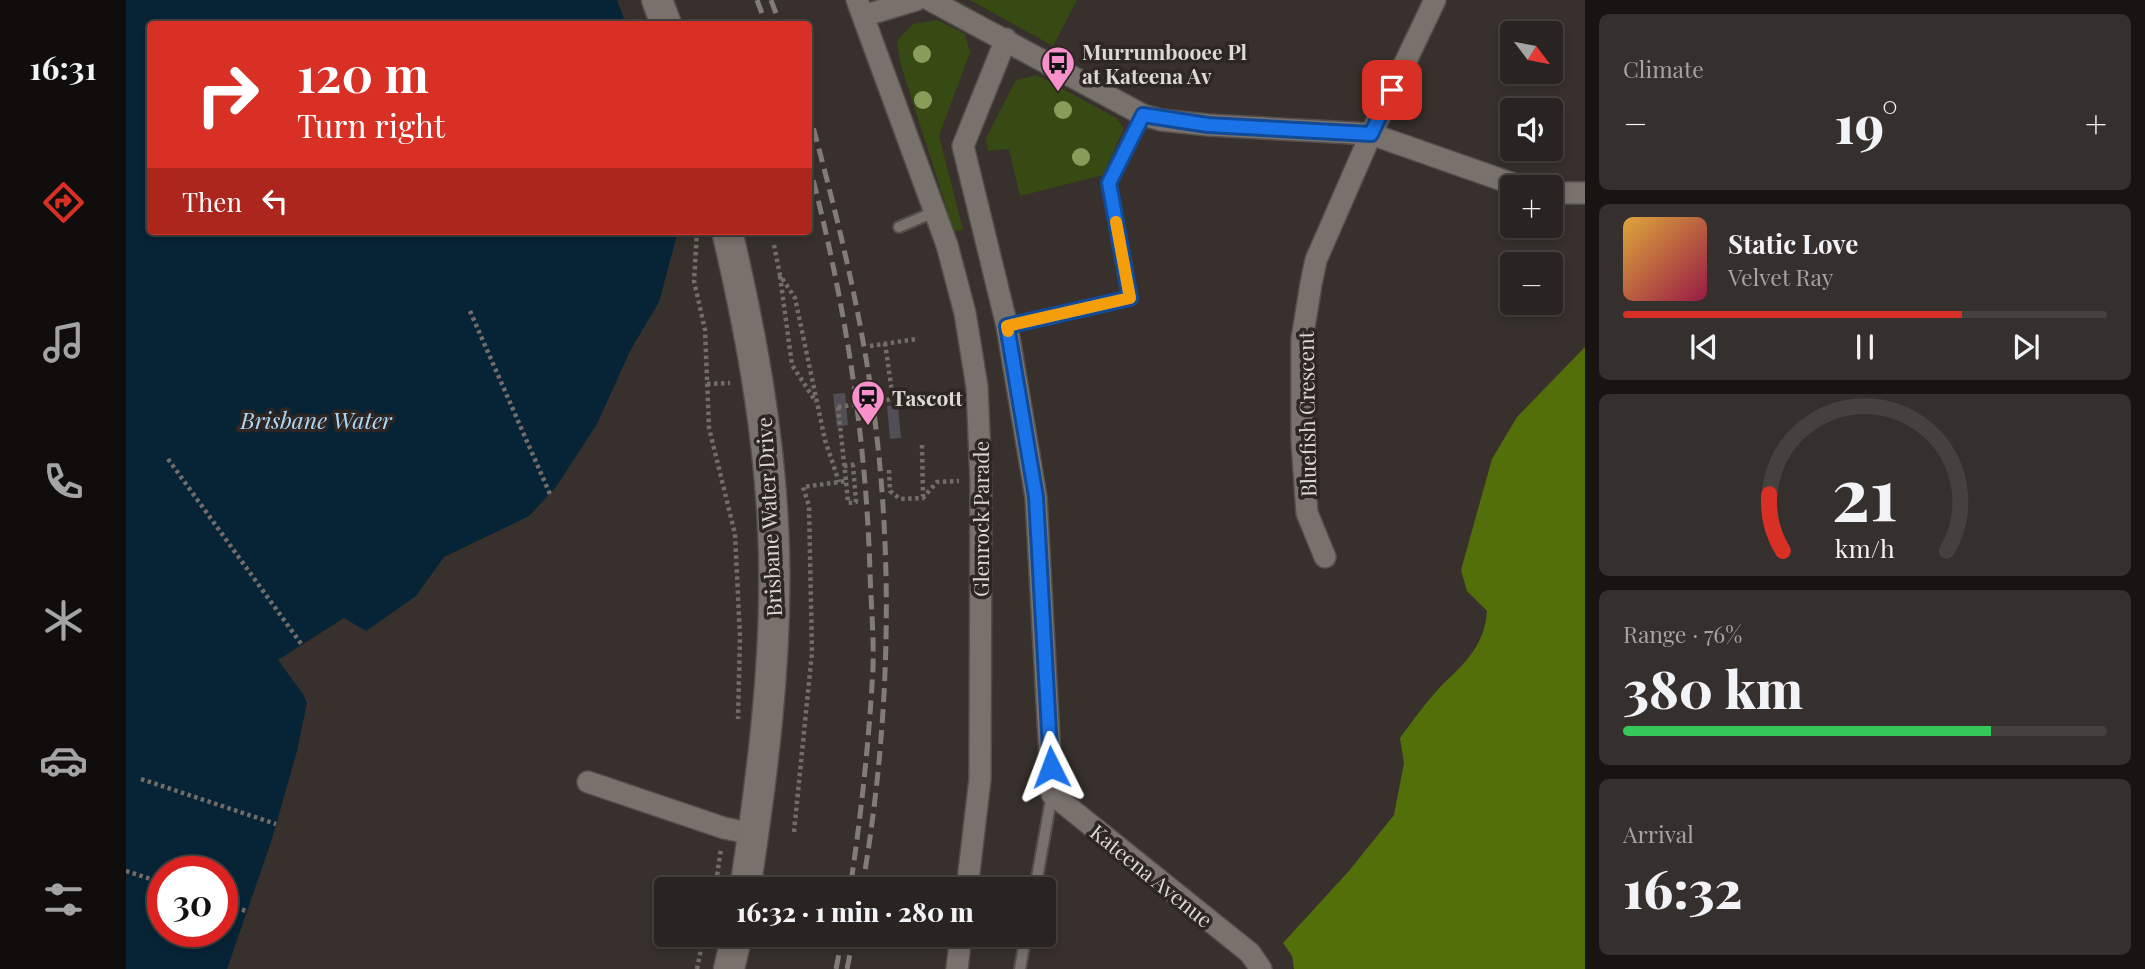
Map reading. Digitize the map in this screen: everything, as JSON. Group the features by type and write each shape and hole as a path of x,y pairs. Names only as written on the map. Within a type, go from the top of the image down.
{"main road":[{"path":"657,0 665,21"},
{"name":"Brisbane Water Drive","path":"728,235 758,375 774,550 774,620 747,877"},
{"path":"729,969 734,947"}],"street":[{"path":"860,8 916,0"},
{"path":"930,0 1143,115 1208,125 1371,134 1500,179"},
{"name":"Bluefish Crescent","path":"1325,557 1307,513 1301,339 1316,260 1371,134 1435,0"},
{"name":"Glenrock Parade","path":"860,8 937,211 971,344 977,387 981,480 980,779 968,877"},
{"path":"1006,39 963,146 1007,326 1036,497 1052,794"},
{"path":"1563,194 1585,194"},
{"path":"588,782 724,828 753,834"},
{"name":"Kateena Avenue","path":"1052,794 1250,953 1261,969"},
{"path":"957,969 960,947"}],"lane":[{"path":"1007,326 1130,298 1109,183 1143,115"},
{"path":"899,227 937,211"},
{"path":"1037,877 1052,794"},
{"path":"1020,969 1024,947"}],"path":[{"path":"697,235 694,281 705,330 709,428 735,534 740,637 738,728"},
{"path":"774,245 792,365 819,407"},
{"path":"780,275 795,298 839,482"},
{"path":"470,311 550,494"},
{"path":"870,346 917,339"},
{"path":"844,466 855,465 856,502 848,503 846,481 844,466 838,407 893,399 886,343"},
{"path":"707,384 730,383"},
{"path":"922,445 923,498"},
{"path":"168,460 302,645"},
{"path":"889,470 890,491 900,499 923,498 937,482 981,480"},
{"path":"794,832 812,652 809,506 803,487 846,481"},
{"path":"141,779 276,824"},
{"path":"717,877 724,828"},
{"path":"126,871 147,878"},
{"path":"238,908 246,911"},
{"path":"697,969 702,947"}],"green space":[{"path":"970,0 1077,0 1053,46"},
{"path":"937,20 965,34 970,52 939,136 963,230 954,231 900,62 897,41 913,24"},
{"path":"1037,75 1116,118 1124,128 1103,175 1020,196 1009,149 988,151 986,138 1016,80"},
{"path":"1585,347 1585,969 1294,969 1292,956 1283,943 1348,872 1394,815 1404,763 1400,738 1442,685 1466,661 1482,634 1487,611 1467,591 1461,570 1492,459 1517,417"}],"water":[{"name":"Brisbane Water","path":"126,0 617,0 625,21 147,21 147,235 677,235 659,302 630,351 597,424 556,487 529,516 444,557 416,596 366,631 344,618 278,660 307,703 297,751 272,839 238,937 238,856 147,856 147,947 235,947 227,969 126,969"}],"building":[{"path":"845,393 848,425 837,427 833,394"},
{"path":"898,405 901,438 890,439 887,406"}],"railway":[{"path":"757,0 765,21"},
{"path":"771,0 779,21"},
{"path":"812,123 857,309 869,377 883,505 886,569 884,698 872,825 864,877"},
{"path":"812,176 832,262 851,365 868,521 873,668 864,779 852,877"},
{"path":"836,969 840,947"},
{"path":"847,969 851,947"}],"slow traffic":[{"path":"1008,331 1007,326 1130,298 1116,222"}],"place":[{"name":"Murrumbooee Pl at Kateena Av","path":"1058,93"},
{"name":"Tascott","path":"868,427"}],"route":[{"path":"1051,767 1036,497 1007,326 1130,298 1109,183 1143,115 1161,120 1208,125 1371,134 1392,90"}]}
